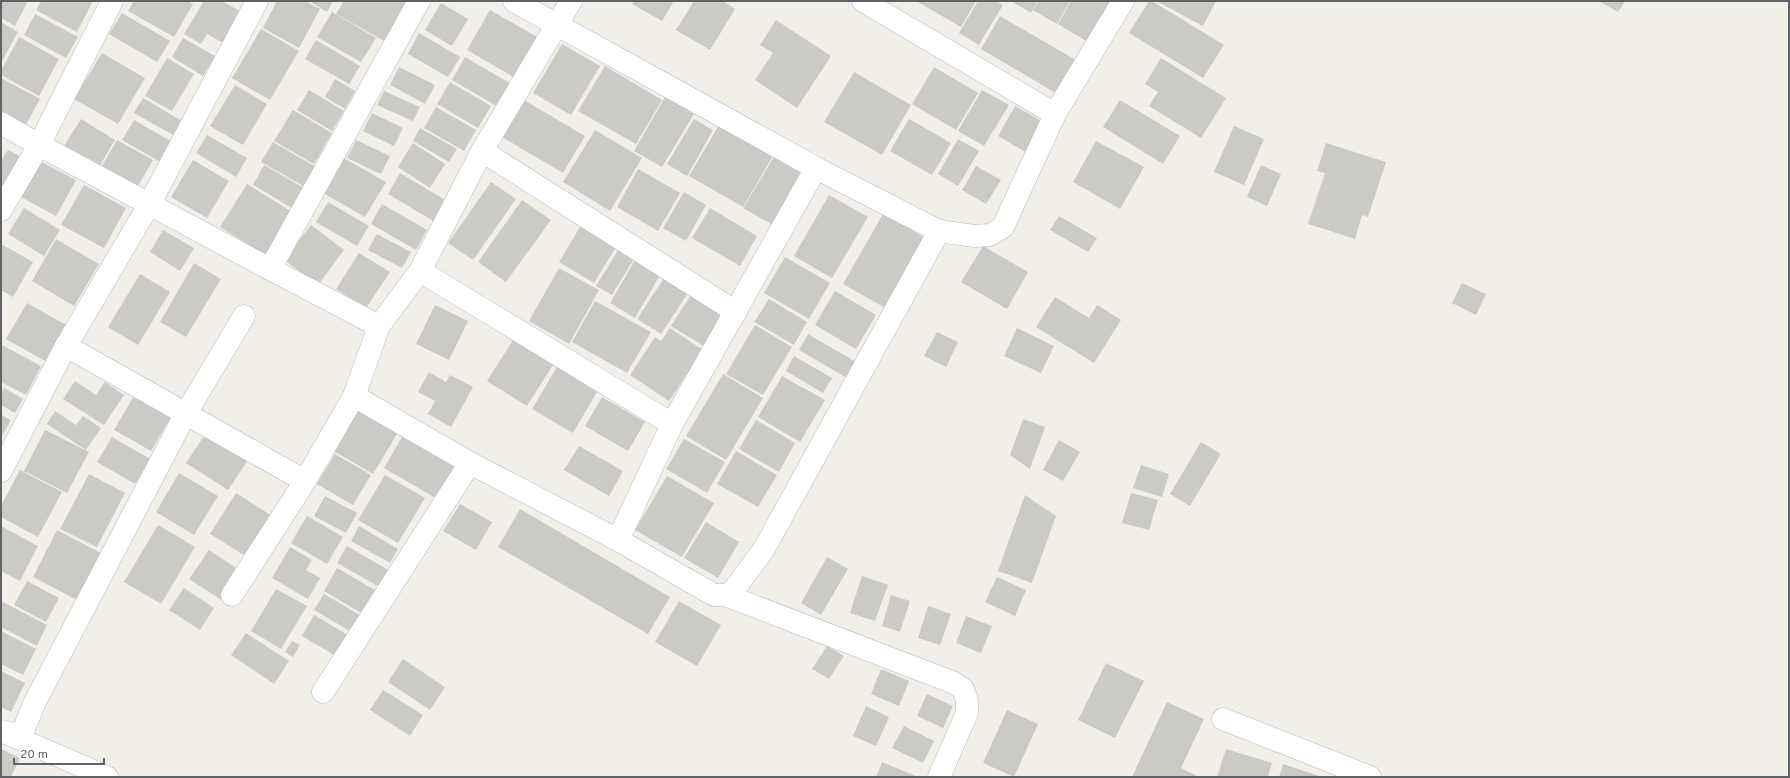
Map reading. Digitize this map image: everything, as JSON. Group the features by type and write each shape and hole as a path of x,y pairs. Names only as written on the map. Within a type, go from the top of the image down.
{"street":[{"path":"1,210 39,145 112,1"},
{"path":"1,471 66,346 150,203 257,1"},
{"path":"270,269 419,1"},
{"path":"514,1 816,168 939,231 974,236 990,235 1003,227 1055,114 1123,1"},
{"path":"232,595 304,481 354,396 378,326 420,271 482,151 571,1"},
{"path":"863,1 1055,114"},
{"path":"1,122 39,145 378,326"},
{"path":"482,151 736,312"},
{"path":"618,540 672,424 816,168"},
{"path":"725,595 733,591 764,549 939,231"},
{"path":"420,271 672,424"},
{"path":"5,732 16,735 23,731 35,702 185,415 244,316"},
{"path":"66,346 185,415 304,481"},
{"path":"354,396 470,463 618,540 714,595 725,595 952,682 963,689 967,700 967,713 939,777"},
{"path":"323,692 470,463"},
{"path":"1222,719 1370,777"},
{"path":"5,732 107,777"}],"building":[{"path":"1,1 28,1 15,26 1,18"},
{"path":"41,1 93,1 77,32 36,10"},
{"path":"134,1 187,1 193,4 174,37 128,11"},
{"path":"204,1 222,1 241,12 223,43 207,34 201,44 184,34"},
{"path":"277,1 305,1 320,9 299,48 263,28"},
{"path":"309,1 333,1 327,12"},
{"path":"344,1 406,1 384,41 336,14"},
{"path":"634,1 674,1 662,21 632,4"},
{"path":"694,1 723,1 735,9 710,50 676,30"},
{"path":"916,1 976,1 961,27"},
{"path":"978,1 995,1 1003,5 979,45 959,33"},
{"path":"1011,1 1038,1 1031,13"},
{"path":"1039,1 1070,1 1057,24 1033,10"},
{"path":"1071,1 1115,1 1093,45 1058,24"},
{"path":"1149,1 1152,1 1224,45 1203,78 1129,33"},
{"path":"1156,1 1216,1 1203,26"},
{"path":"1599,1 1625,1 1618,12"},
{"path":"441,3 468,19 452,46 425,30"},
{"path":"490,10 539,38 515,78 467,50"},
{"path":"332,12 376,38 361,62 317,37"},
{"path":"122,13 170,41 157,62 109,34"},
{"path":"35,14 78,37 66,58 24,35"},
{"path":"1000,16 1081,63 1061,96 981,49"},
{"path":"776,20 831,56 797,108 755,80 773,53 760,45"},
{"path":"1,22 18,32 1,63"},
{"path":"261,29 299,51 270,100 232,78"},
{"path":"419,33 460,57 448,77 408,54"},
{"path":"19,37 59,59 39,96 1,75 1,71"},
{"path":"183,38 215,56 203,76 172,57"},
{"path":"316,40 360,66 349,84 305,59"},
{"path":"562,44 600,66 571,115 533,93"},
{"path":"102,53 145,78 118,124 74,99"},
{"path":"465,57 513,85 500,108 452,80"},
{"path":"167,58 194,74 172,111 145,96"},
{"path":"1161,58 1226,98 1201,138 1149,106 1158,92 1145,84"},
{"path":"605,66 662,100 636,144 578,111"},
{"path":"399,67 435,85 425,104 390,85"},
{"path":"934,67 978,93 956,130 912,104"},
{"path":"854,72 911,105 882,155 824,122"},
{"path":"1,78 40,99 23,130 1,118"},
{"path":"335,79 355,91 345,109 325,97"},
{"path":"450,82 491,106 478,128 437,104"},
{"path":"235,85 267,104 243,145 210,126"},
{"path":"309,90 344,111 332,131 297,110"},
{"path":"982,90 1009,105 984,146 958,131"},
{"path":"384,91 420,107 413,121 377,105"},
{"path":"665,97 694,114 662,167 634,151"},
{"path":"143,98 182,121 173,135 134,113"},
{"path":"524,100 585,136 563,173 502,137"},
{"path":"1120,100 1180,136 1163,164 1103,127"},
{"path":"1015,106 1045,123 1027,153 998,136"},
{"path":"436,107 476,130 464,151 424,128"},
{"path":"293,110 332,133 314,164 274,141"},
{"path":"372,113 403,128 394,146 363,131"},
{"path":"81,119 115,140 97,170 62,149"},
{"path":"694,119 713,130 687,176 667,164"},
{"path":"909,119 951,143 932,175 890,151"},
{"path":"134,120 174,143 162,163 122,140"},
{"path":"719,125 773,156 743,207 689,176"},
{"path":"1234,126 1264,139 1244,185 1214,172"},
{"path":"420,128 457,149 449,162 413,141"},
{"path":"595,130 642,158 610,211 563,182"},
{"path":"207,135 247,158 236,177 196,153"},
{"path":"958,139 979,151 958,186 938,174"},
{"path":"117,140 153,160 135,191 99,171"},
{"path":"356,140 390,156 381,174 347,158"},
{"path":"1096,141 1144,167 1120,209 1073,182"},
{"path":"273,142 316,167 305,187 261,162"},
{"path":"413,143 445,164 430,188 398,167"},
{"path":"1326,143 1386,162 1368,217 1362,215 1355,239 1308,224 1325,173 1317,171"},
{"path":"8,150 25,159 1,203 1,161"},
{"path":"340,156 386,182 365,217 320,191"},
{"path":"774,157 803,174 773,225 743,208"},
{"path":"38,160 76,180 56,216 19,196"},
{"path":"193,160 229,181 207,218 171,197"},
{"path":"264,165 304,188 292,208 253,185"},
{"path":"1261,165 1281,174 1267,206 1247,197"},
{"path":"976,166 1001,180 986,204 962,190"},
{"path":"638,169 680,193 658,231 617,207"},
{"path":"400,173 447,201 435,222 388,194"},
{"path":"491,182 516,199 473,260 448,243"},
{"path":"247,184 292,212 265,255 220,227"},
{"path":"84,185 126,208 104,248 61,225"},
{"path":"684,192 706,205 686,241 663,228"},
{"path":"829,195 868,217 832,278 794,256"},
{"path":"522,200 551,220 506,282 478,262"},
{"path":"328,202 369,226 357,246 316,222"},
{"path":"382,204 427,230 416,250 371,224"},
{"path":"24,208 60,230 44,256 8,234"},
{"path":"710,208 757,236 740,266 692,238"},
{"path":"883,214 927,239 887,309 843,284"},
{"path":"1059,216 1097,238 1088,252 1050,230"},
{"path":"311,225 344,250 318,285 284,260"},
{"path":"580,227 616,247 594,283 559,262"},
{"path":"163,230 194,248 180,271 150,252"},
{"path":"377,234 411,252 402,268 368,250"},
{"path":"56,239 99,264 74,306 32,281"},
{"path":"1,244 33,262 13,297 1,290"},
{"path":"983,246 1028,272 1007,309 961,282"},
{"path":"620,247 635,257 612,295 596,286"},
{"path":"359,253 390,272 366,308 336,289"},
{"path":"638,255 663,270 635,318 610,303"},
{"path":"785,257 830,283 809,319 764,293"},
{"path":"194,263 221,279 186,337 160,322"},
{"path":"559,268 599,290 569,344 529,321"},
{"path":"140,274 170,292 138,345 108,327"},
{"path":"666,275 690,290 661,334 637,319"},
{"path":"1462,283 1486,294 1476,315 1452,303"},
{"path":"694,290 730,312 707,348 671,326"},
{"path":"835,291 876,315 856,349 815,325"},
{"path":"1055,297 1089,318 1097,305 1121,320 1094,363 1036,327"},
{"path":"769,299 807,322 794,345 754,322"},
{"path":"595,301 651,332 627,373 572,342"},
{"path":"27,303 66,325 45,361 6,339"},
{"path":"435,305 468,321 449,360 416,344"},
{"path":"755,325 792,347 763,395 726,374"},
{"path":"670,328 703,350 669,401 630,375 655,337 661,341"},
{"path":"1017,328 1054,346 1041,373 1004,356"},
{"path":"937,332 958,342 946,367 924,356"},
{"path":"808,334 856,362 847,378 799,350"},
{"path":"513,340 553,365 527,406 487,381"},
{"path":"2,345 41,366 26,395 1,382"},
{"path":"794,356 832,378 823,393 786,371"},
{"path":"557,367 597,392 573,433 532,409"},
{"path":"429,372 446,382 450,375 473,387 451,427 428,414 435,401 418,392"},
{"path":"723,374 763,398 726,460 686,436"},
{"path":"782,376 825,400 800,442 758,417"},
{"path":"75,381 96,395 105,382 124,395 104,425 63,399"},
{"path":"4,388 23,399 15,413 1,405 1,393"},
{"path":"134,396 174,412 151,451 114,430"},
{"path":"602,397 645,422 628,451 585,426"},
{"path":"359,405 400,429 373,474 332,450"},
{"path":"55,411 76,425 83,416 101,428 86,450 47,424"},
{"path":"1,415 11,420 1,438"},
{"path":"1023,419 1045,427 1030,469 1010,455"},
{"path":"756,420 795,443 779,472 739,449"},
{"path":"45,430 89,452 67,493 24,471"},
{"path":"405,432 461,465 439,500 384,468"},
{"path":"206,433 248,460 228,490 186,463"},
{"path":"112,437 150,459 135,484 97,462"},
{"path":"684,439 725,462 707,493 666,469"},
{"path":"1059,440 1080,452 1063,481 1043,470"},
{"path":"1201,442 1221,454 1190,506 1170,494"},
{"path":"579,446 623,471 609,496 564,470"},
{"path":"736,451 777,475 758,507 717,484"},
{"path":"335,454 371,475 353,505 317,484"},
{"path":"1141,465 1169,474 1162,497 1133,488"},
{"path":"20,470 62,492 38,537 1,517 1,506"},
{"path":"179,473 218,496 194,535 156,512"},
{"path":"89,474 125,493 97,547 60,529"},
{"path":"385,475 425,498 398,543 358,520"},
{"path":"667,476 714,503 682,557 635,530"},
{"path":"236,493 272,516 247,557 210,534"},
{"path":"1131,493 1158,500 1149,530 1122,523"},
{"path":"1025,495 1056,516 1032,583 998,571"},
{"path":"325,496 357,513 346,533 314,516"},
{"path":"460,504 492,522 476,550 443,531"},
{"path":"520,509 670,597 648,634 498,547"},
{"path":"307,516 343,537 327,564 291,543"},
{"path":"706,522 739,542 718,578 684,558"},
{"path":"158,525 195,547 161,604 124,582"},
{"path":"1,526 38,546 20,581 1,571"},
{"path":"359,526 398,549 390,563 351,541"},
{"path":"57,530 101,553 77,600 33,577"},
{"path":"347,546 395,574 385,590 337,563"},
{"path":"290,547 312,560 306,570 320,578 308,599 272,578"},
{"path":"209,550 242,572 223,601 189,579"},
{"path":"827,557 848,569 821,615 801,603"},
{"path":"337,568 380,593 366,616 324,591"},
{"path":"862,576 888,585 875,621 850,613"},
{"path":"997,577 1026,590 1015,616 985,602"},
{"path":"27,581 59,598 46,622 14,605"},
{"path":"184,588 214,608 200,630 169,610"},
{"path":"276,589 307,606 281,649 251,631"},
{"path":"324,594 365,618 355,634 314,610"},
{"path":"891,595 910,601 900,632 882,626"},
{"path":"1,601 47,625 37,646 1,627"},
{"path":"679,601 721,625 697,666 655,642"},
{"path":"928,606 951,614 940,645 918,638"},
{"path":"314,615 351,637 339,658 302,636"},
{"path":"966,616 992,626 981,653 956,643"},
{"path":"1,631 36,649 23,675 1,664"},
{"path":"246,633 289,661 274,684 231,655"},
{"path":"292,641 300,645 293,657 285,652"},
{"path":"827,646 844,656 829,679 812,669"},
{"path":"403,659 445,687 430,710 388,682"},
{"path":"1106,663 1144,681 1115,738 1078,720"},
{"path":"881,669 909,681 899,706 871,694"},
{"path":"1,671 25,683 11,712 1,707"},
{"path":"383,690 423,715 410,736 370,710"},
{"path":"927,694 953,706 943,728 917,716"},
{"path":"1167,702 1204,719 1181,768 1197,776 1132,777"},
{"path":"866,706 889,717 876,746 853,736"},
{"path":"1007,710 1038,724 1014,777 983,763"},
{"path":"904,726 934,741 923,763 892,748"},
{"path":"1,749 20,758 11,777 1,777"},
{"path":"1226,749 1272,763 1268,777 1217,777"},
{"path":"882,762 918,777 876,777"},
{"path":"1283,764 1322,777 1279,777"}]}
